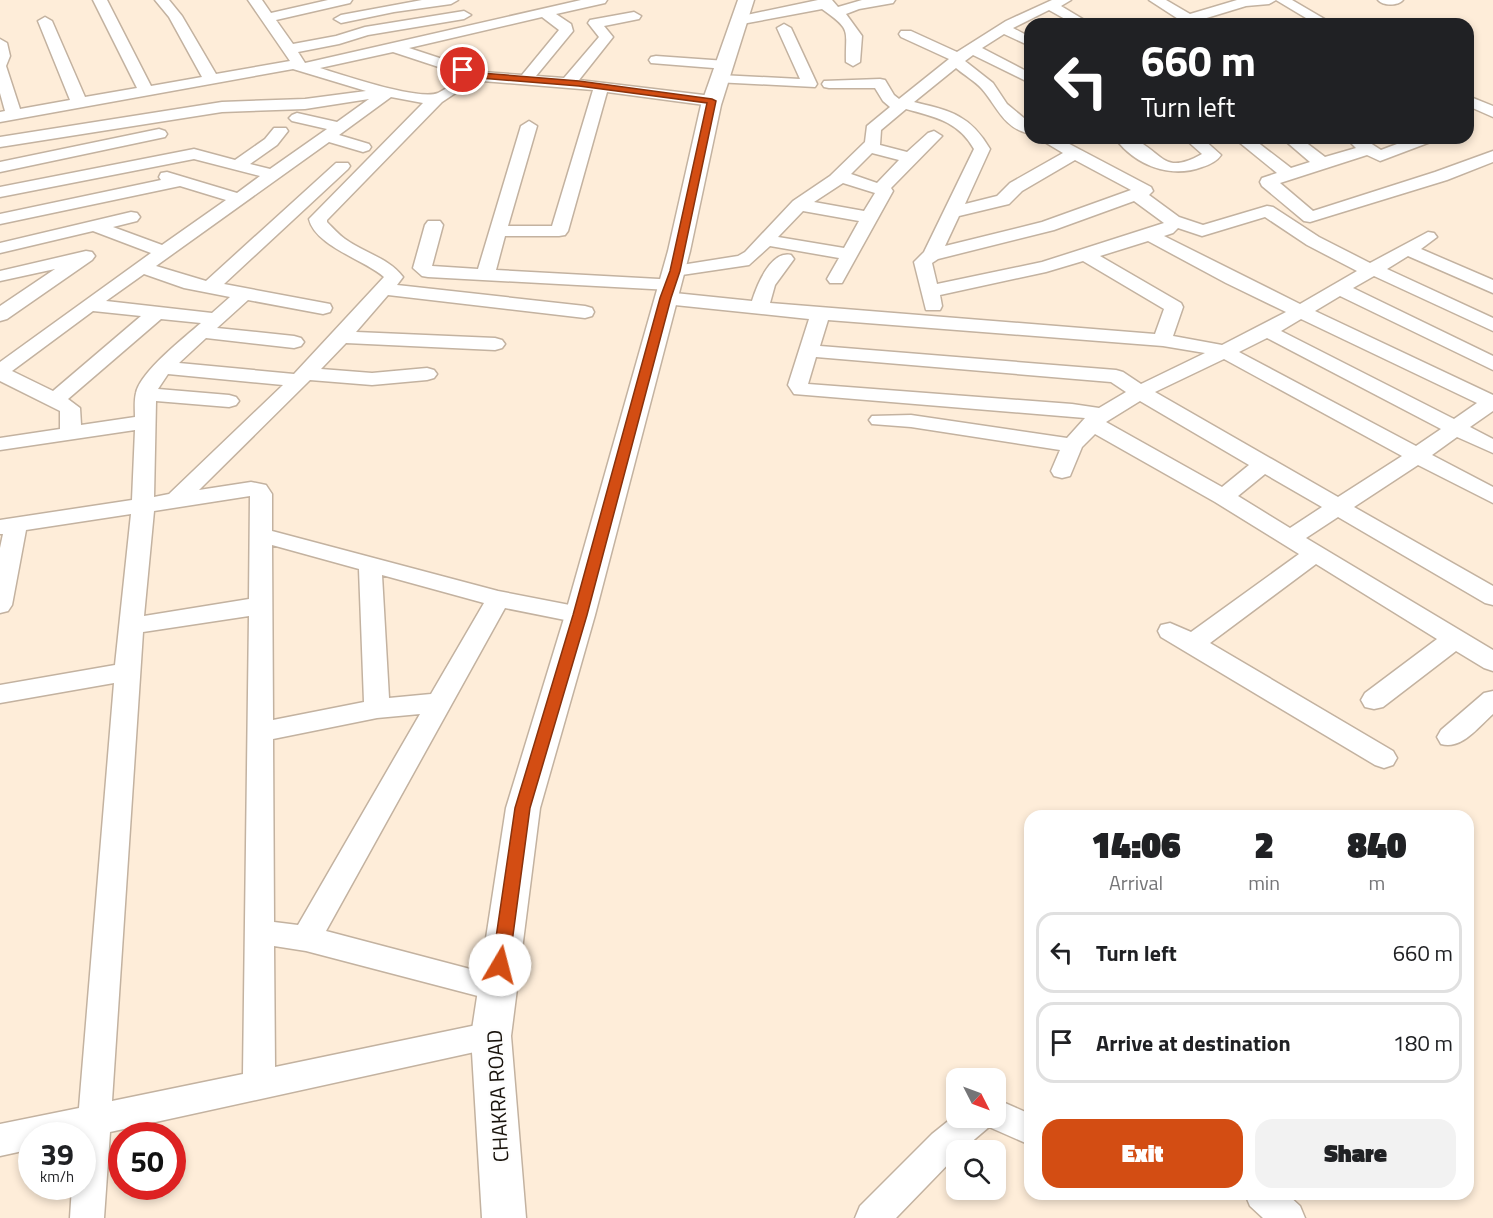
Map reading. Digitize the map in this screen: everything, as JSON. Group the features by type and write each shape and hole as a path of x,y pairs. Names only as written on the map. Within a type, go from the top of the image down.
{"main road":[{"name":"CHAKRA ROAD","path":"504,1218 491,1036 523,808 580,615 670,284 719,82 744,10"}],"street":[{"path":"100,0 146,90"},
{"path":"162,0 175,16 211,79"},
{"path":"255,0 303,67"},
{"path":"268,18 345,0"},
{"path":"342,19 394,8 451,0"},
{"path":"303,67 394,48 552,7 600,0"},
{"path":"837,13 856,5 888,0"},
{"path":"1156,0 1187,18"},
{"path":"1201,18 1245,3 1269,0"},
{"path":"1282,0 1315,18"},
{"path":"1385,0 1396,0"},
{"path":"744,10 825,2 853,30 856,41 852,51 853,62"},
{"path":"567,83 595,53 606,37 595,23 634,16 617,3"},
{"path":"1025,18 1057,3 1076,18"},
{"path":"526,79 566,31 566,27 552,7"},
{"path":"290,49 339,40 365,32 493,11"},
{"path":"670,284 743,261 751,256 799,205 839,176 870,147 873,143 873,129 962,56 1003,28 1024,18"},
{"path":"45,21 79,102"},
{"path":"394,48 480,76 601,87 719,82 810,84 784,28"},
{"path":"1003,28 1024,39"},
{"path":"906,34 933,48 1024,77"},
{"path":"0,43 3,56 0,64"},
{"path":"962,56 988,86 1001,107 1024,125"},
{"path":"656,60 719,82"},
{"path":"0,68 7,115 282,66 303,67 386,92 436,99"},
{"path":"177,499 302,377 394,277 384,268 339,243 319,224 318,219 436,99 480,76"},
{"path":"829,84 880,83 888,98 902,105 956,118 974,133 982,149 932,255"},
{"path":"498,231 559,231 601,87"},
{"path":"0,142 110,118 222,107 305,104 386,92"},
{"path":"71,434 70,408 0,372 89,305 384,96 386,92"},
{"path":"1474,103 1493,112"},
{"path":"1477,119 1493,112"},
{"path":"0,167 217,122 253,118"},
{"path":"297,118 334,132 363,147"},
{"path":"485,275 530,126"},
{"path":"33,136 75,231"},
{"path":"881,189 934,136"},
{"path":"210,287 342,166 305,152 275,137 238,165"},
{"path":"935,323 923,262 932,255 1048,226 1144,191 1056,144"},
{"path":"1131,144 1161,166 1171,170 1214,154 1200,144"},
{"path":"1250,144 1289,174"},
{"path":"1298,144 1322,163"},
{"path":"1360,144 1380,156 1411,144"},
{"path":"870,147 910,158"},
{"path":"1368,149 1268,183 1310,217 1441,176 1493,156"},
{"path":"0,192 194,154 273,175"},
{"path":"953,212 1003,200 1016,188 1073,154"},
{"path":"130,166 240,199"},
{"path":"836,279 851,255 868,217 885,191 839,176"},
{"path":"0,219 180,182"},
{"path":"1137,195 1174,222 1202,231 1267,211 1313,241 1493,325"},
{"path":"799,205 868,217"},
{"path":"0,248 131,217"},
{"path":"930,291 1046,267 1167,229 1174,222"},
{"path":"434,225 423,271 670,284 759,308 1162,340 1223,351 1493,496"},
{"path":"96,226 166,252"},
{"path":"1148,234 1232,279 1492,402 1418,455 1290,538"},
{"path":"1062,471 1072,445 1097,419 1140,392 1267,331 1428,237"},
{"path":"764,240 851,255"},
{"path":"1406,249 1493,287"},
{"path":"1085,255 1174,307 1162,340"},
{"path":"0,276 86,256 0,315"},
{"path":"759,308 766,284 785,259"},
{"path":"143,268 191,284 323,308"},
{"path":"384,289 585,312"},
{"path":"1340,289 1493,364"},
{"path":"87,1218 127,672 143,504 146,394 162,368 245,293"},
{"path":"89,305 157,312 208,326 294,342"},
{"path":"56,399 157,312"},
{"path":"820,314 798,385 801,390 1072,410 1097,419 1493,662"},
{"path":"1267,331 1493,447"},
{"path":"341,337 495,344"},
{"path":"809,351 1110,374 1122,378 1140,392 1493,597"},
{"path":"162,368 372,379 427,374"},
{"path":"146,394 229,401"},
{"path":"879,420 911,421 1072,445"},
{"path":"0,444 146,422"},
{"path":"1223,497 1263,464"},
{"path":"0,605 8,526 251,489 258,490 261,494 259,1086"},
{"path":"261,535 498,598 580,615"},
{"path":"1193,643 1315,553"},
{"path":"370,564 377,709"},
{"path":"306,938 498,598"},
{"path":"132,626 259,606"},
{"path":"1170,631 1384,758"},
{"path":"1374,700 1454,639"},
{"path":"0,694 127,672"},
{"path":"1450,737 1493,700"},
{"path":"259,732 377,709 440,702"},
{"path":"259,932 306,938 497,988"},
{"path":"0,1140 491,1036"},
{"path":"1006,1119 1024,1127"},
{"path":"872,1218 944,1145 964,1128"},
{"path":"1268,1200 1288,1218"}],"route":[{"path":"463,70 480,76 579,84 712,101 675,271 665,298 580,615 523,808 500,965"}]}
